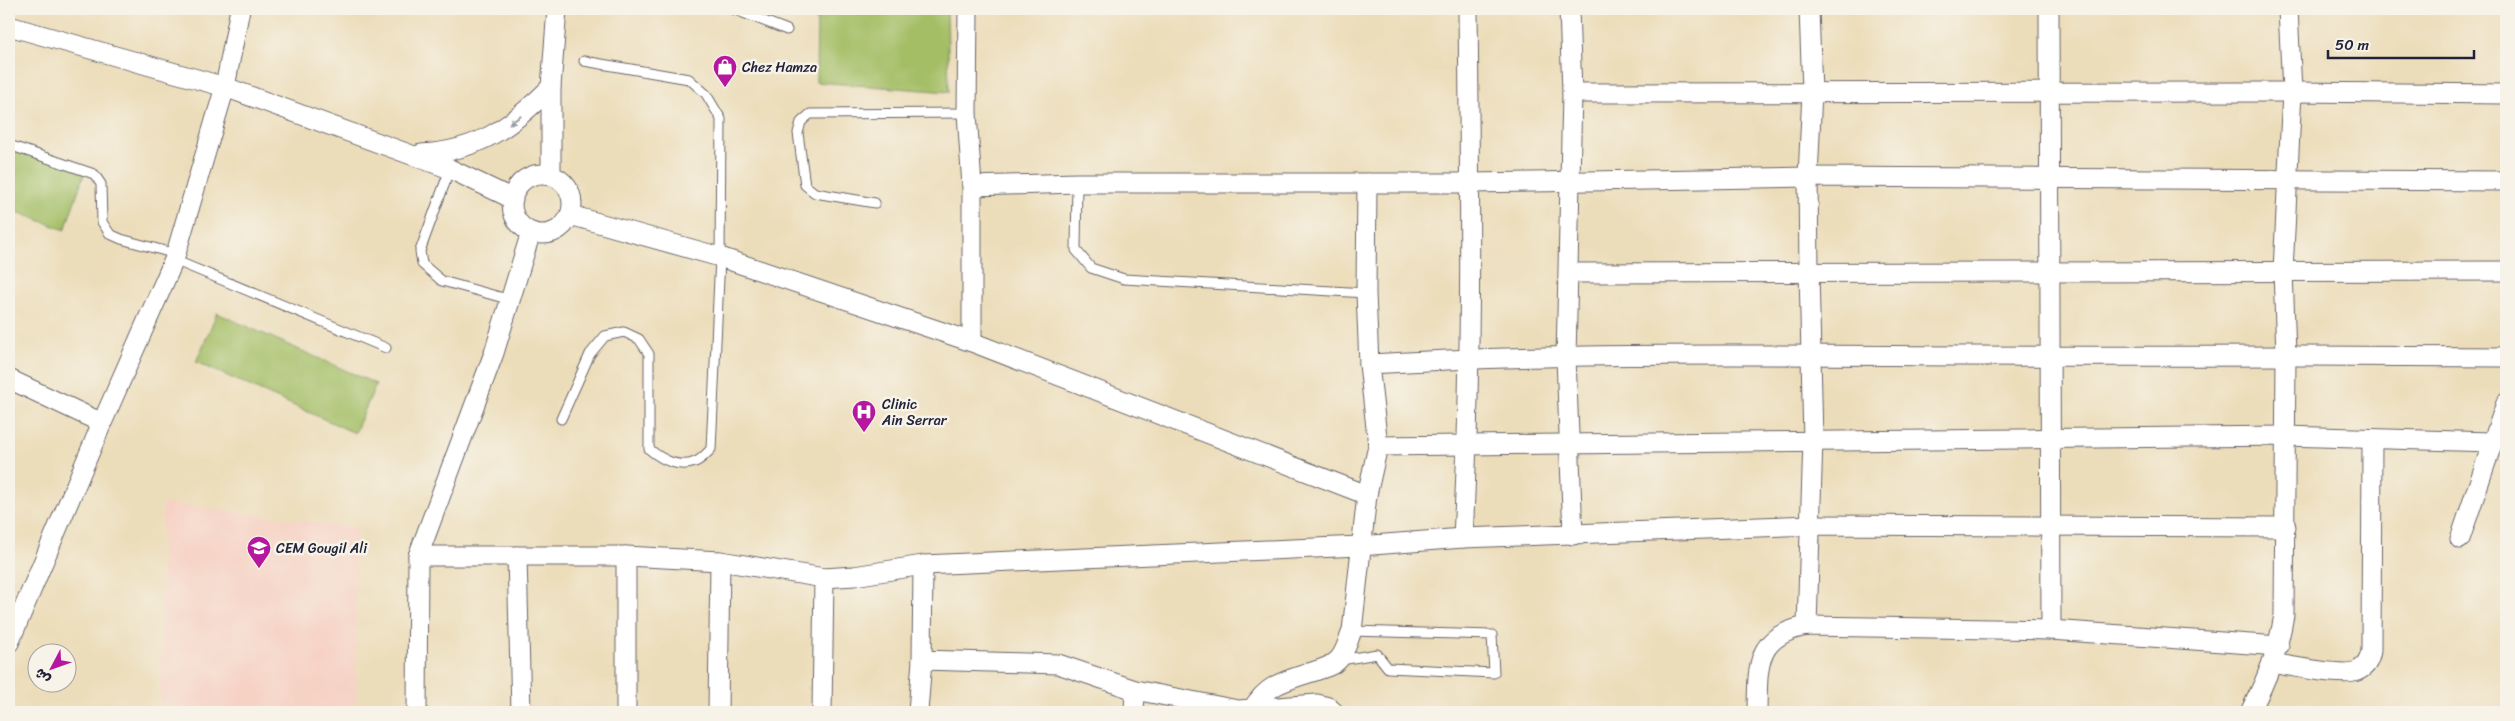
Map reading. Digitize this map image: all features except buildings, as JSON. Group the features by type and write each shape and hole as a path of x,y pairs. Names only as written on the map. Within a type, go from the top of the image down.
{"street":[{"path":"9,643 175,257 225,87 240,9"},
{"path":"552,176 551,87 557,9"},
{"path":"968,9 967,113 972,186 972,342"},
{"path":"1463,538 1468,445 1470,183 1468,9"},
{"path":"1569,9 1572,92 1566,358 1571,445 1573,535"},
{"path":"1807,626 1813,440 1813,356 1809,272 1808,177 1812,92 1809,9"},
{"path":"2049,9 2051,630"},
{"path":"2250,712 2279,646 2284,615 2286,354 2283,271 2292,92 2288,9"},
{"path":"9,26 225,87 413,154 450,169 513,199"},
{"path":"413,154 443,153 469,147 524,114 551,87"},
{"path":"1572,92 2292,92 2506,94"},
{"path":"541,174 552,176 560,180 571,196 570,215 559,230 541,234 531,232 522,226 516,218 513,199 523,182 541,174"},
{"path":"972,186 1470,183 1808,177 2506,181"},
{"path":"1242,711 1268,688 1328,667 1338,660 1344,652 1352,631 1367,495 1378,446 1369,364 1366,293 1367,183"},
{"path":"570,215 720,257 972,342 1367,495"},
{"path":"416,712 418,556 494,353 531,232"},
{"path":"1569,273 2506,271"},
{"path":"1369,364 1468,358 2050,357 2286,354 2506,357"},
{"path":"9,379 102,423"},
{"path":"2460,539 2506,403"},
{"path":"1378,446 1571,445 1813,440 2050,441 2284,436 2492,442"},
{"path":"2272,663 2340,673 2356,672 2369,661 2371,650 2372,440"},
{"path":"418,556 626,556 720,561 824,578 854,576 923,565 1360,546 1463,538 1811,525 2286,526"},
{"path":"517,556 521,712"},
{"path":"626,556 626,712"},
{"path":"718,712 720,561"},
{"path":"918,712 922,660 923,565"},
{"path":"822,712 824,578"},
{"path":"1757,712 1758,674 1764,650 1779,636 1792,629 1807,626 2051,630 2279,646"},
{"path":"922,660 1058,664 1135,690 1242,711 1317,704 1328,707 1334,712"},
{"path":"1134,712 1135,690"}],"lane":[{"path":"733,9 787,30"},
{"path":"561,419 590,354 605,336 624,332 639,339 649,354 649,450 662,459 678,464 696,462 712,449 720,257 721,119 706,94 689,78 584,61"},
{"path":"876,203 815,193 805,185 798,133 801,122 810,114 967,113"},
{"path":"9,145 94,174 101,184 102,222 110,234 122,240 175,257 386,348"},
{"path":"450,169 420,251 422,264 442,281 511,300"},
{"path":"1077,184 1076,250 1092,268 1124,279 1366,293"},
{"path":"1338,660 1377,654 1388,668 1494,673 1492,635 1352,631"}],"shaded area":[{"name":"CEM Gougil Ali","path":"162,503 356,527 356,712 160,712"}],"green space":[{"path":"817,9 947,9 949,92 816,82"},
{"path":"9,147 85,171 65,230 9,209"},
{"path":"217,313 376,384 355,433 196,362"}],"place":[{"name":"Chez Hamza","path":"725,88"},
{"name":"Clinic Ain Serrar","path":"864,433"},
{"name":"CEM Gougil Ali","path":"259,569"}]}
